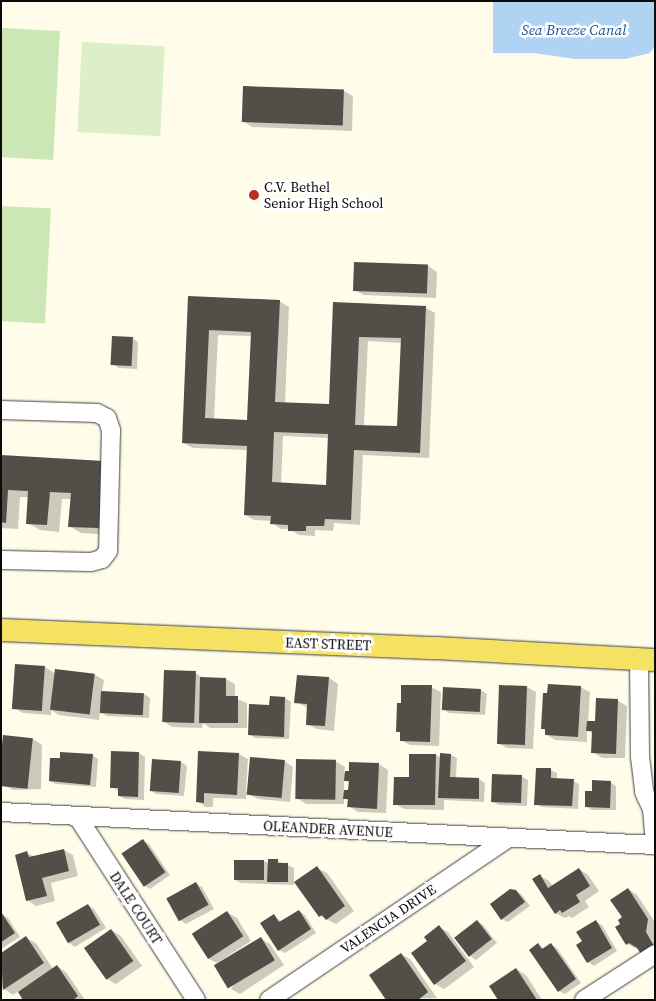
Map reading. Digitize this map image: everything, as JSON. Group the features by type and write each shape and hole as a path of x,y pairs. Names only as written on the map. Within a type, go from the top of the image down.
{"main road":[{"name":"EAST STREET","path":"1,630 435,648 647,660"}],"street":[{"path":"1,410 97,413 107,418 111,430 108,551 102,559 91,562 1,560"},
{"path":"647,660 641,766 644,792 653,807 655,844"},
{"name":"OLEANDER AVENUE","path":"1,812 655,844"},
{"name":"DALE COURT","path":"77,816 196,1000"},
{"name":"VALENCIA DRIVE","path":"269,1000 508,838"},
{"path":"584,1000 655,954"}],"green space":[{"path":"1,28 60,31 53,160 1,157"},
{"path":"82,42 165,46 160,136 77,132"},
{"path":"1,206 51,209 45,323 1,321"}],"water":[{"name":"Sea Breeze Canal","path":"493,1 655,1 655,45 650,53 625,59 575,59 534,53 493,53"}],"building":[{"path":"243,86 344,90 343,126 242,122"},
{"path":"354,262 428,265 427,294 353,291"},
{"path":"188,296 280,300 275,402 329,404 333,302 426,306 420,453 354,450 351,520 325,519 324,526 306,526 306,531 288,531 288,525 270,524 271,516 244,515 247,446 182,443","holes":["209,330 251,332 247,420 205,418","359,337 401,338 397,426 355,425","274,432 328,434 326,485 272,482"]},
{"path":"112,336 133,337 131,366 110,365"},
{"path":"1,455 104,461 99,528 68,527 71,493 50,492 47,525 26,524 28,491 8,490 6,523 1,522"},
{"path":"15,664 45,666 42,711 12,709"},
{"path":"55,669 95,674 90,715 50,710"},
{"path":"164,670 196,671 194,723 162,722"},
{"path":"297,675 329,677 325,726 306,725 307,704 294,703"},
{"path":"200,677 226,678 226,696 238,696 238,723 199,723"},
{"path":"548,684 581,686 578,737 545,735 545,729 541,729 543,693 547,693"},
{"path":"401,685 432,685 430,742 400,741 400,732 396,732 397,703 401,703"},
{"path":"499,685 527,686 525,745 497,744"},
{"path":"443,687 481,689 480,712 442,710"},
{"path":"101,691 144,693 143,715 100,713"},
{"path":"270,696 285,697 284,737 248,735 249,704 269,705"},
{"path":"596,698 618,699 616,754 591,753 592,731 586,731 587,721 595,721"},
{"path":"3,735 33,738 28,789 1,786"},
{"path":"111,751 139,752 138,797 118,796 118,788 110,788"},
{"path":"198,751 239,753 237,795 204,793 204,803 196,802"},
{"path":"60,752 93,754 90,785 49,781 50,758 60,758"},
{"path":"440,753 451,754 450,777 479,778 479,799 438,798"},
{"path":"409,754 436,754 435,805 393,805 394,777 409,777"},
{"path":"250,757 285,760 282,798 247,795"},
{"path":"152,759 181,761 179,793 150,791"},
{"path":"296,759 336,760 335,800 295,799"},
{"path":"349,762 379,763 377,809 347,807 348,799 343,799 344,790 348,790 349,781 344,781 345,771 349,771"},
{"path":"536,768 551,768 551,778 574,779 572,806 534,805"},
{"path":"492,774 522,775 521,803 491,802"},
{"path":"592,780 611,781 610,808 585,807 585,791 592,791"},
{"path":"143,839 165,872 144,887 121,854"},
{"path":"64,849 69,871 42,878 47,896 26,901 15,855 27,851 29,857"},
{"path":"268,859 278,859 278,863 288,863 288,882 267,882"},
{"path":"234,860 264,860 264,880 234,880"},
{"path":"317,866 345,906 326,920 322,915 319,917 294,882"},
{"path":"579,868 590,886 576,895 580,902 562,913 560,910 555,914 532,879 540,874 548,888"},
{"path":"196,882 209,905 179,921 166,898"},
{"path":"628,888 648,919 646,932 654,946 641,954 637,948 629,943 626,945 615,927 620,924 618,920 622,917 610,900"},
{"path":"510,889 516,890 525,902 501,920 490,904"},
{"path":"88,904 100,925 68,943 56,922"},
{"path":"299,910 311,929 278,951 260,923 274,914 279,922"},
{"path":"227,911 243,936 208,959 192,934"},
{"path":"1,912 15,933 1,942"},
{"path":"477,920 492,939 469,957 454,938"},
{"path":"596,920 612,948 587,963 576,945 582,941 576,932"},
{"path":"439,925 466,961 434,985 411,953 427,941 424,937"},
{"path":"111,929 133,961 106,980 84,948"},
{"path":"26,936 44,963 3,990 1,953"},
{"path":"261,937 275,960 228,988 214,965"},
{"path":"538,943 542,949 551,943 576,979 558,992 529,950"},
{"path":"401,953 428,992 418,1000 386,1000 369,975"},
{"path":"57,965 78,996 73,1000 23,1000 18,992"},
{"path":"516,968 537,1000 498,1000 489,986"}],"place":[{"name":"C.V. Bethel Senior High School","path":"254,195"}]}
